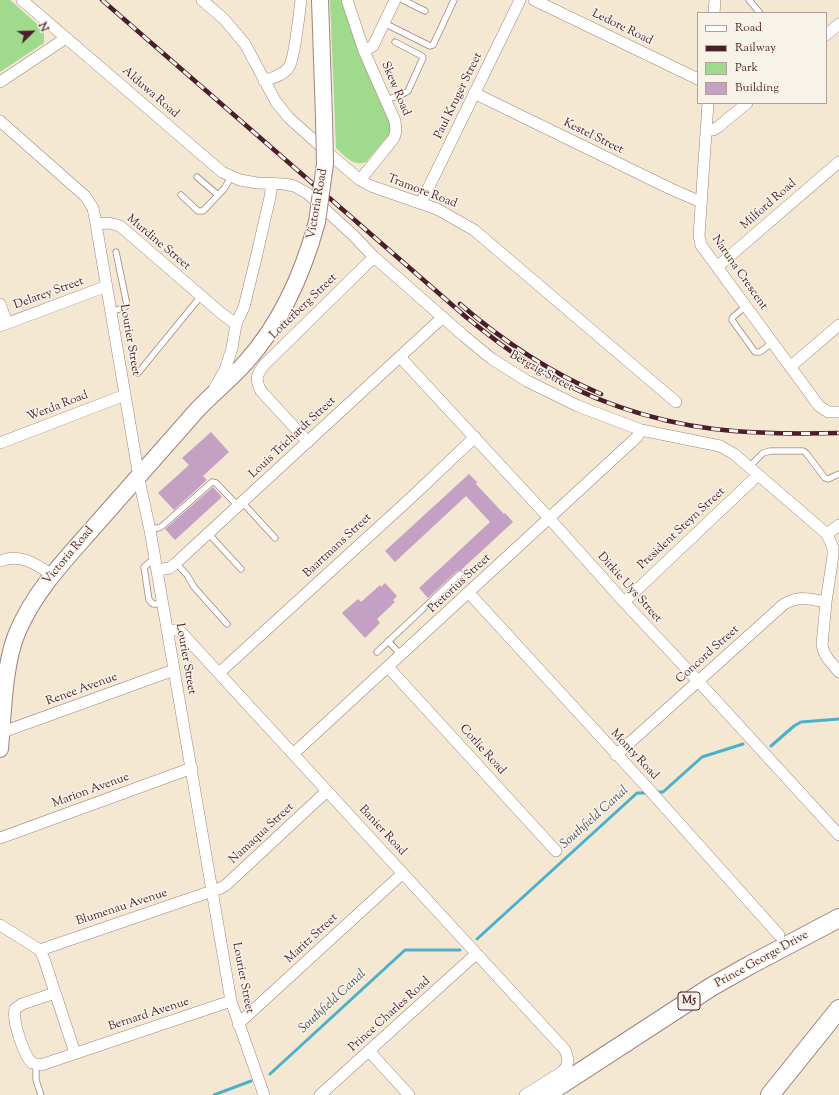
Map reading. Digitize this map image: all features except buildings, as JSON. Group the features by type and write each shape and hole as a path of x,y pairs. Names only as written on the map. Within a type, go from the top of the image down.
{"main road":[{"name":"Prince George Drive","path":"545,1095 711,988 750,965 839,918"},
{"path":"770,1095 839,1009"}],"street":[{"name":"Alduwa Road","path":"22,0 215,166 231,177 249,182 272,183"},
{"name":"Tramore Road","path":"202,0 224,19 236,33 251,55 276,102 289,118 360,180 383,191 421,203 452,217 474,230 676,402"},
{"path":"264,81 285,71 289,67 293,54 301,0"},
{"name":"Victoria Road","path":"0,738 4,674 16,635 37,595 52,575 140,474 209,398 253,353 281,313 301,271 317,222 325,164 320,0"},
{"name":"Skew Road","path":"347,0 364,51 395,121 396,128 395,135 360,180"},
{"path":"364,51 372,46 395,0"},
{"name":"Paul Kruger Street","path":"421,203 520,0"},
{"name":"Ledore Road","path":"534,0 697,79"},
{"path":"714,12 715,0"},
{"path":"827,34 839,24"},
{"path":"0,82 66,38"},
{"name":"Kestel Street","path":"474,93 671,189 701,202"},
{"name":"Naruna Crescent","path":"708,104 699,239 702,248 819,406 825,411 839,412"},
{"path":"706,129 713,130 718,127 746,104"},
{"path":"0,121 85,196 93,208 96,224"},
{"name":"Milford Road","path":"717,267 839,162"},
{"name":"Victoria Road","path":"209,398 225,370 232,348 236,324 246,300 272,183"},
{"name":"Bergzig Street","path":"272,183 294,186 307,193 353,235 374,257 492,359 527,381 578,406 641,430 720,446 734,454 827,534"},
{"name":"Murdine Street","path":"96,224 109,223 120,226 200,296 236,324"},
{"name":"Lourier Street","path":"96,224 192,768 231,1001 264,1095"},
{"name":"Lotterberg Street","path":"308,442 265,396 258,385 257,379 260,370 264,364 374,257"},
{"name":"Delarey Street","path":"4,325 107,286"},
{"path":"0,304 4,325"},
{"name":"Louis Trichardt Street","path":"157,570 170,568 176,563 443,317"},
{"path":"790,367 839,325"},
{"name":"Dirkie Uys Street","path":"400,357 839,835"},
{"name":"Werda Road","path":"0,443 125,395"},
{"name":"Pretorius Street","path":"293,754 637,437 641,430"},
{"name":"Baartmans Street","path":"219,673 414,495 475,437"},
{"name":"President Steyn Street","path":"624,602 758,475"},
{"path":"839,525 827,534 831,541 833,556 826,602 822,645 826,656 839,672"},
{"path":"0,561 21,558 36,564 52,575"},
{"name":"Monty Road","path":"469,593 616,755 658,799 779,935"},
{"name":"Concord Street","path":"616,755 784,604 794,598 804,598 826,602"},
{"name":"Banier Road","path":"167,630 177,630 181,632 565,1050 568,1056 568,1062 562,1072 526,1095"},
{"name":"Corlie Road","path":"388,667 556,851"},
{"name":"Renee Avenue","path":"0,738 174,670"},
{"name":"Marion Avenue","path":"0,838 192,768"},
{"name":"Namaqua Street","path":"213,892 227,884 327,791"},
{"name":"Maritz Street","path":"238,1024 403,873"},
{"name":"Blumenau Avenue","path":"40,950 213,892"},
{"path":"0,925 40,950 75,1053"},
{"name":"Prince Charles Road","path":"320,1095 369,1051 471,949"},
{"path":"36,1065 32,1064 26,1056 14,1018 15,1009 22,1004 55,993"},
{"name":"Bernard Avenue","path":"36,1065 41,1065 231,1001"},
{"path":"369,1051 409,1095"}],"lane":[{"path":"403,0 425,11"},
{"path":"384,23 430,46 433,45 454,0"},
{"path":"749,0 759,12"},
{"path":"386,100 408,91 423,58 422,56 395,42"},
{"path":"197,177 218,195"},
{"path":"181,195 201,212 218,195 231,177"},
{"path":"111,312 127,305 116,252"},
{"path":"138,373 200,296"},
{"path":"746,306 733,317 732,320 755,352 760,352 772,343"},
{"path":"748,467 766,452 803,451 808,455 825,478 828,479 839,474"},
{"path":"150,530 161,527 212,482 216,483 275,538"},
{"path":"208,533 241,569"},
{"path":"155,558 145,565 144,570 149,600 153,604 163,604"},
{"path":"176,563 187,575 194,588 227,624"},
{"path":"377,652 460,574"},
{"path":"388,641 401,655"},
{"path":"36,1065 36,1080 41,1095"}],"green space":[{"path":"0,0 10,0 44,30 44,43 0,72"},
{"path":"330,0 342,0 391,122 392,130 388,137 366,162 353,162 336,148"}],"waterway":[{"name":"Southfield Canal","path":"771,746 794,726 801,722 839,719"},
{"name":"Southfield Canal","path":"656,792 663,792 702,757 743,744"},
{"name":"Southfield Canal","path":"477,939 637,793 648,793"},
{"name":"Southfield Canal","path":"270,1074 405,950 460,950"},
{"name":"Southfield Canal","path":"214,1095 251,1081"}],"railway":[{"path":"102,0 466,317 513,353 551,377 619,407 690,425 730,431 761,433 839,433"},
{"path":"460,304 493,331 527,355 563,376 601,394"}]}
